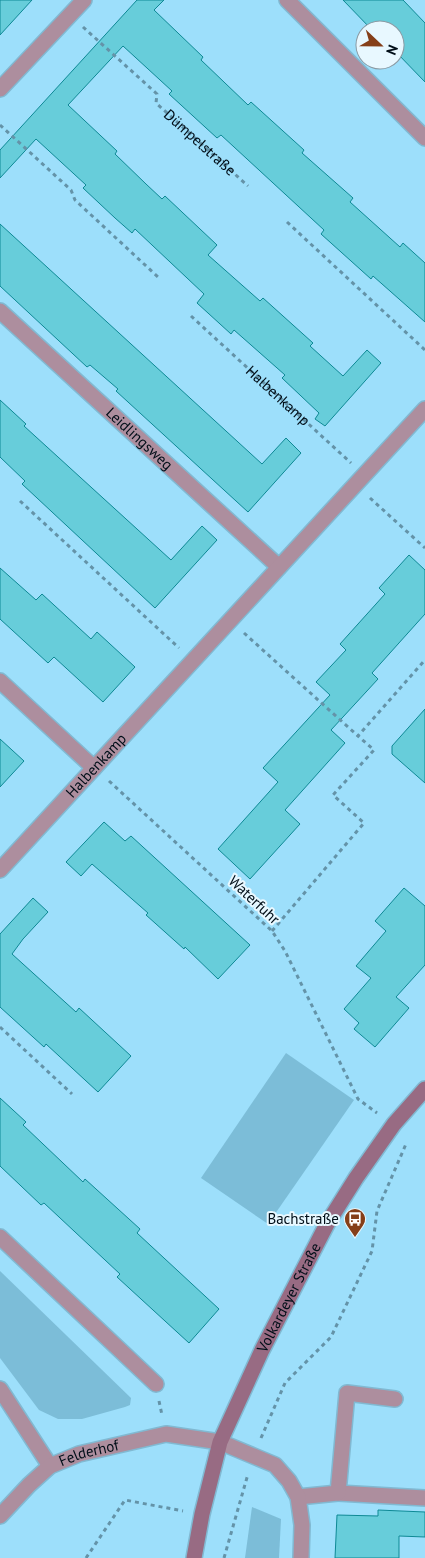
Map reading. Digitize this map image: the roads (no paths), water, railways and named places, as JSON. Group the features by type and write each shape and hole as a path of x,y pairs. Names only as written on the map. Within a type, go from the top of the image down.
{"main road":[{"name":"Volkardeyer Straße","path":"194,1558 202,1514 220,1442 262,1350 327,1224 356,1178 394,1124 425,1089"}],"street":[{"path":"0,90 84,0"},
{"path":"287,0 425,138"},
{"name":"Leidlingsweg","path":"0,311 279,567"},
{"name":"Halbenkamp","path":"0,870 425,409"},
{"path":"0,681 94,768"},
{"path":"0,1237 156,1384"},
{"name":"Felderhof","path":"0,1389 50,1466 79,1454 166,1434 220,1442"},
{"path":"338,1493 348,1393 395,1399"},
{"path":"220,1442 275,1465 289,1481 298,1498 302,1525 301,1558"},
{"path":"0,1516 29,1484 50,1466"},
{"path":"298,1498 338,1493 425,1498"}],"place":[{"name":"Bachstraße","path":"355,1238"}]}
